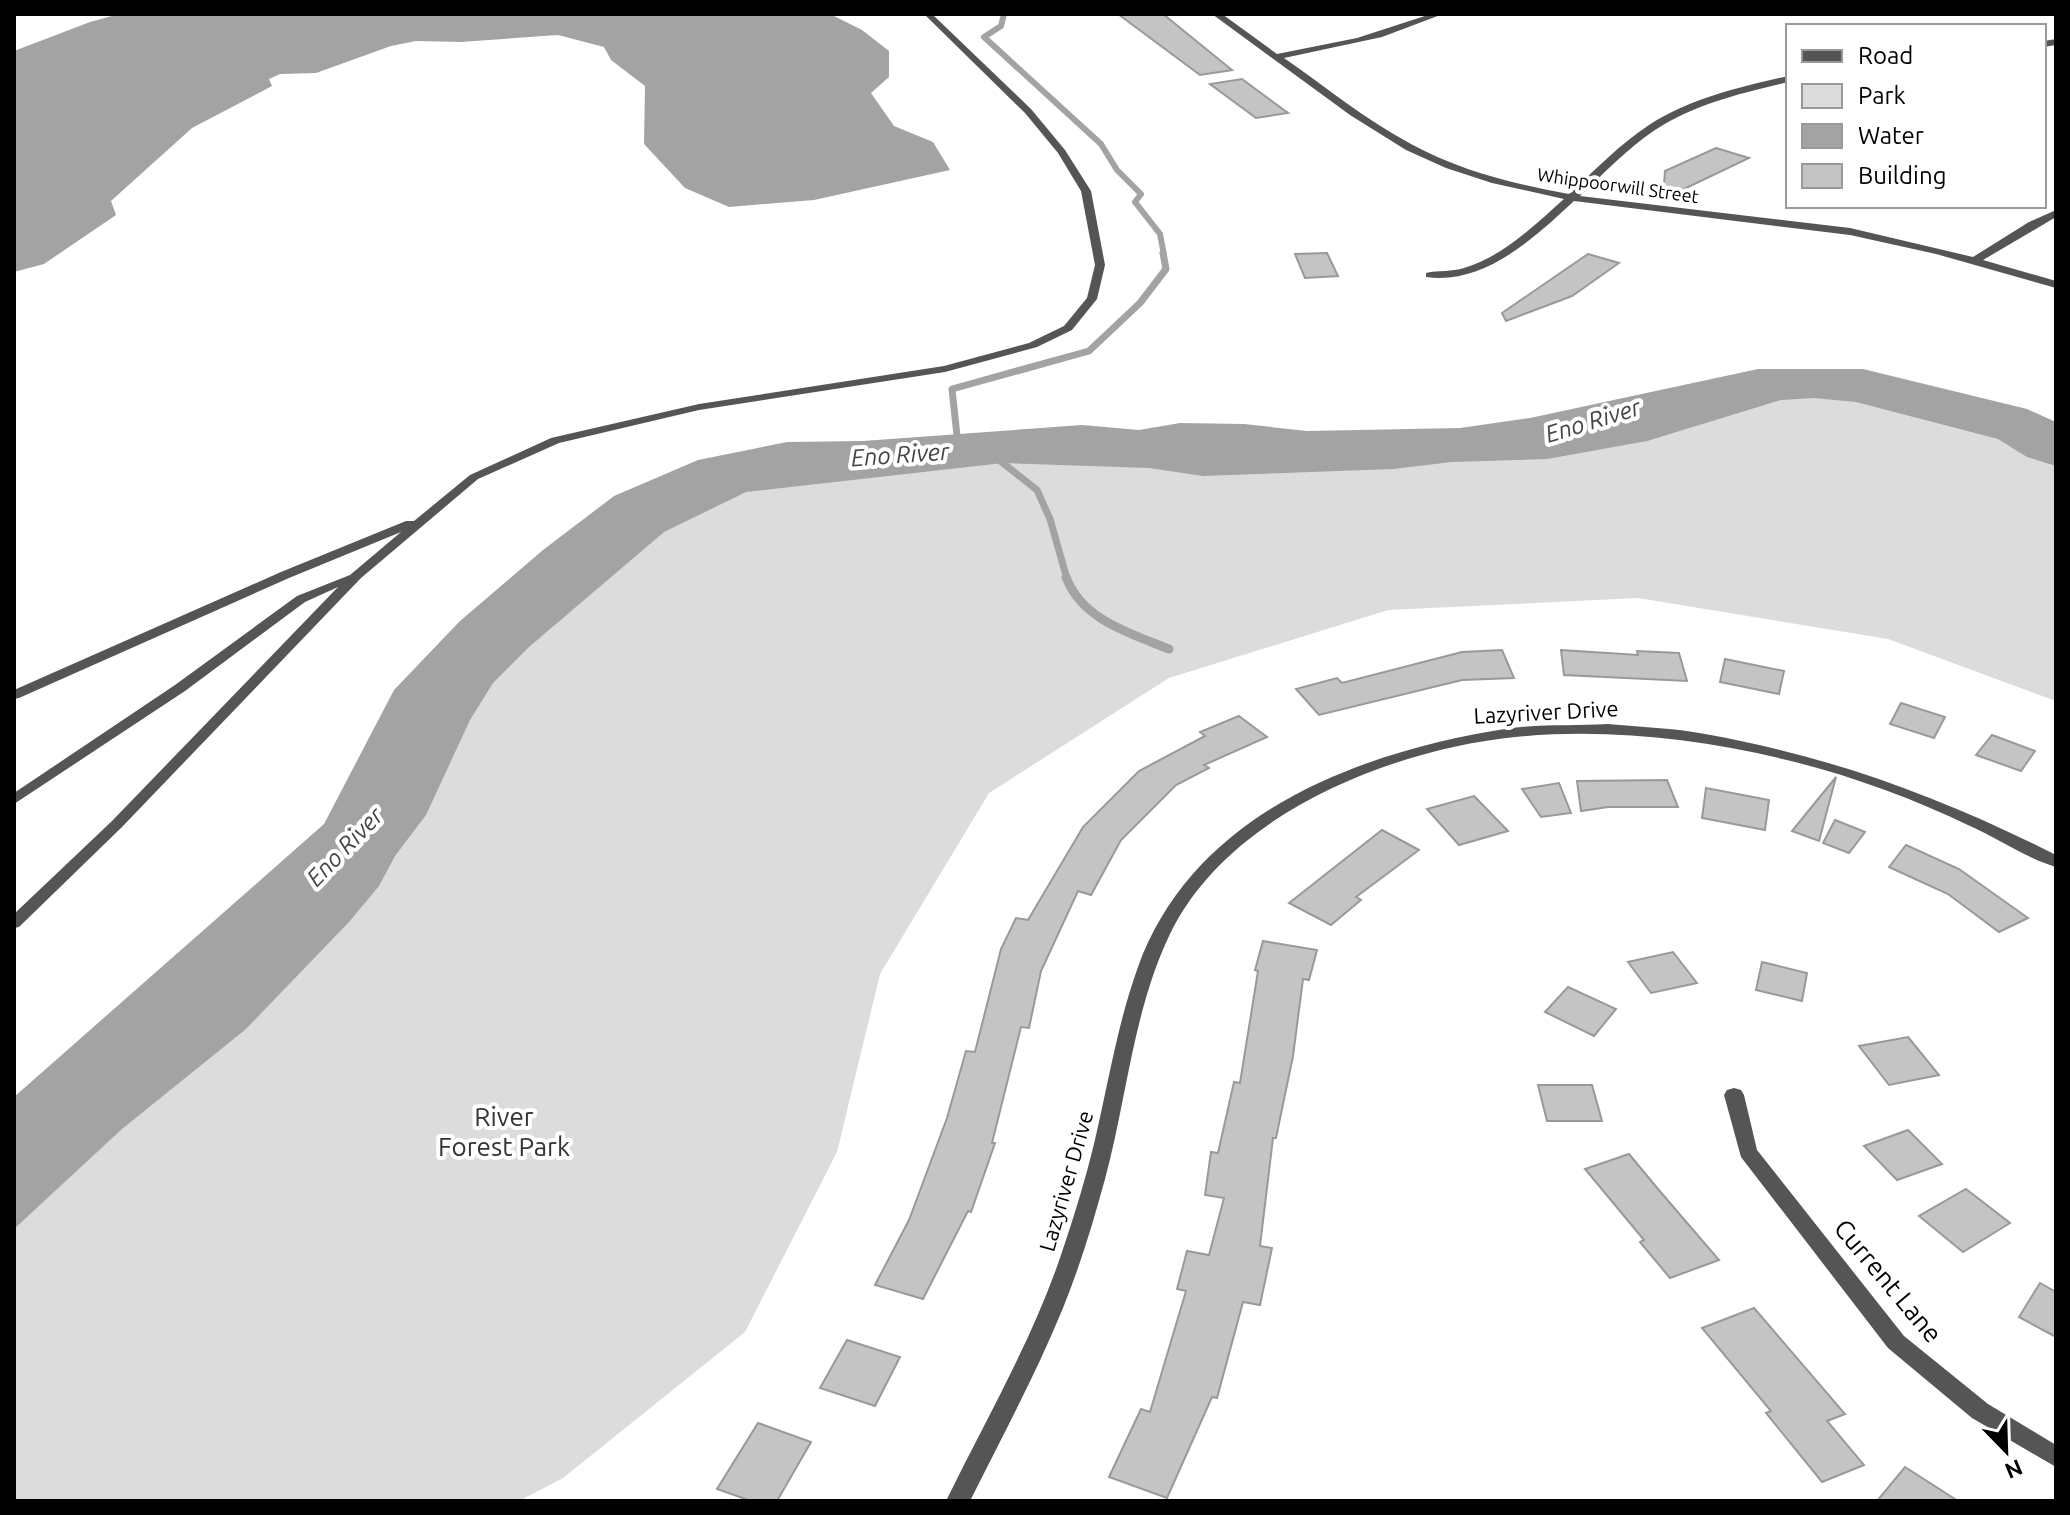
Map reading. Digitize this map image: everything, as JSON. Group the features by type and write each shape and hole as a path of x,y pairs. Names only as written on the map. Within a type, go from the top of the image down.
{"street":[{"name":"Whippoorwill Street","path":"1216,14 1375,129 1419,152 1497,181 1569,198 1870,235 1975,260 2056,285"},
{"path":"1275,57 1363,42 1407,29 1439,14"},
{"path":"1430,275 1467,271 1487,263 1569,198 1636,138 1664,122 1710,100 1786,80"},
{"path":"1975,260 2056,213"},
{"name":"Lazyriver Drive","path":"958,1501 1017,1389 1054,1304 1096,1174 1144,975 1158,941 1178,904 1203,873 1260,822 1304,795 1394,758 1485,737 1567,731 1667,734 1773,751 1887,784 1977,821 2056,862"},
{"name":"Current Lane","path":"1734,1095 1748,1152 1896,1342 1980,1411 2056,1457"}],"lane":[{"path":"14,923 117,824 357,575 474,477 555,440 699,407 845,387 945,369 1033,345 1068,328 1092,299 1100,265 1086,191 1062,152 1028,111 928,14"},
{"path":"14,695 285,575 425,518"},
{"path":"14,800 180,688 301,599 357,575"}],"green space":[{"name":"River Forest Park","path":"1844,379 2056,454 2056,701 1888,639 1638,598 1388,610 1169,678 989,793 880,974 837,1152 745,1332 563,1478 519,1501 14,1501 14,1183 498,626 689,488 808,465 1587,450"}],"water":[{"path":"119,14 830,14 862,30 889,51 889,77 871,93 894,126 933,142 950,170 814,200 729,207 685,188 644,144 645,86 611,60 604,47 558,35 461,42 416,41 391,46 316,73 280,74 269,79 272,86 192,128 111,201 116,215 44,264 14,272 14,51"},
{"name":"Eno River","path":"1758,369 1863,369 2027,409 2056,422 2056,466 2027,457 1998,439 1856,402 1814,398 1781,400 1647,441 1547,459 1203,476 1149,468 1003,463 746,492 664,532 529,647 493,683 470,720 426,815 395,856 379,886 349,922 246,1029 122,1129 14,1229 14,1097 324,824 394,690 460,621 543,550 614,496 698,460 787,442 863,441 1082,425 1139,430 1180,423 1244,424 1307,431 1460,428 1530,418"}],"building":[{"path":"1118,14 1163,14 1232,70 1200,75"},
{"path":"1242,79 1288,113 1256,118 1210,84"},
{"path":"1716,148 1749,158 1663,199 1665,171"},
{"path":"1327,253 1338,276 1305,278 1295,254"},
{"path":"1588,254 1619,263 1572,296 1506,321 1502,313"},
{"path":"1502,650 1514,678 1462,680 1319,715 1296,689 1337,678 1342,683 1462,652"},
{"path":"1561,650 1638,655 1637,651 1679,653 1687,681 1564,675"},
{"path":"1725,659 1784,671 1779,694 1720,682"},
{"path":"1901,703 1945,717 1934,738 1890,724"},
{"path":"1239,716 1267,737 1204,765 1209,768 1176,785 1121,840 1091,895 1078,891 1041,971 1029,1028 1021,1027 992,1143 995,1143 971,1212 968,1211 923,1299 875,1285 909,1220 947,1118 966,1051 975,1052 1001,949 1016,918 1028,920 1083,827 1139,771 1205,736 1200,732"},
{"path":"1992,735 2035,751 2021,771 1976,755"},
{"path":"1836,777 1819,841 1792,831"},
{"path":"1667,780 1678,807 1608,807 1581,811 1577,781"},
{"path":"1559,783 1571,813 1541,817 1522,789"},
{"path":"1706,788 1769,800 1765,830 1702,818"},
{"path":"1474,796 1508,831 1459,845 1427,809"},
{"path":"1835,820 1865,832 1849,853 1823,843"},
{"path":"1382,830 1419,850 1356,897 1361,900 1331,925 1289,903"},
{"path":"1906,845 1959,869 2028,918 1999,932 1948,894 1889,867"},
{"path":"1263,941 1317,950 1309,980 1303,979 1293,1056 1276,1138 1273,1138 1260,1246 1272,1248 1260,1305 1243,1302 1217,1398 1212,1397 1167,1498 1109,1477 1141,1409 1150,1412 1186,1291 1177,1289 1187,1251 1209,1255 1224,1198 1205,1195 1211,1152 1218,1153 1234,1082 1240,1083 1258,971 1255,970"},
{"path":"1673,952 1697,983 1651,993 1628,962"},
{"path":"1762,962 1807,973 1802,1001 1756,990"},
{"path":"1568,987 1616,1009 1594,1036 1545,1012"},
{"path":"1908,1037 1939,1075 1889,1085 1859,1046"},
{"path":"1538,1085 1592,1085 1602,1121 1547,1121"},
{"path":"1908,1130 1942,1164 1897,1180 1864,1146"},
{"path":"1629,1154 1719,1260 1670,1278 1640,1242 1644,1240 1585,1169"},
{"path":"1966,1189 2010,1223 1963,1252 1919,1216"},
{"path":"2040,1283 2056,1292 2056,1337 2019,1317"},
{"path":"1754,1308 1845,1414 1827,1421 1864,1465 1822,1482 1766,1413 1771,1411 1702,1328"},
{"path":"847,1340 900,1357 875,1406 820,1388"},
{"path":"758,1423 811,1442 777,1501 751,1501 717,1489"},
{"path":"1905,1467 1958,1501 1877,1501"}],"waterway":[{"path":"1004,14 1001,26 984,37 1101,144 1117,170 1141,194 1135,202 1160,234 1164,255"},
{"name":"Eno River","path":"958,445 952,389 1089,351 1140,303 1166,269 1163,253"},
{"path":"994,456 1037,490 1050,519 1067,579"},
{"path":"1066,577 1073,592 1095,614 1123,631 1169,649"}]}
